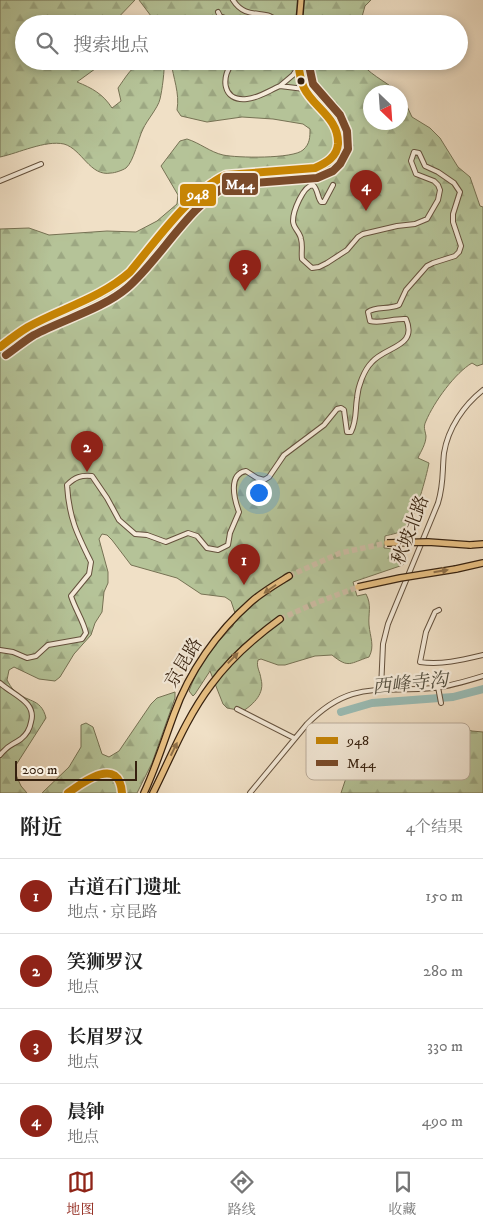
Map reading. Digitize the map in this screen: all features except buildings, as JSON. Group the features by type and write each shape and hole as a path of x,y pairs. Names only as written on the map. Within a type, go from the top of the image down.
{"highway":[{"path":"387,543 483,544"},
{"path":"358,587 483,563"},
{"name":"京昆路","path":"144,793 157,766 181,696 200,662 220,634 252,602 289,576"},
{"name":"京昆路","path":"153,793 185,726 203,696 233,658 280,619"}],"main road":[{"path":"300,15 301,0"},
{"path":"0,347 28,328 119,282 130,272 190,202 212,181 235,174 308,169 320,167 327,163 335,153 339,141 338,134 332,121 304,89 299,70"},
{"path":"68,793 97,774 105,772 117,778 121,784 122,793"}],"street":[{"path":"233,0 240,9 250,14 270,15"},
{"path":"228,70 225,74 224,84 230,94 234,97 247,99 280,86 297,70"},
{"path":"280,86 304,89"},
{"path":"0,650 14,652 27,658 36,656 48,645 82,639 86,633 84,623 75,609 71,596 89,574 92,562 75,531 69,508 67,485 73,479 81,475 92,476 119,520 135,534 147,535 166,542 188,533 197,536 207,548 218,550 228,545 230,532 239,512 233,497 236,478 242,472 246,471 264,480 270,477 284,455 324,425 337,409 341,408 344,410 348,432 351,432 356,422 358,387 371,362 401,343 409,336 410,329 406,319 397,318 375,322 370,320 368,312 373,309 387,309 399,305 406,290 427,266 455,256 459,252 461,246 453,222 453,214 460,192 454,183 425,166 419,153 414,152 411,161 416,174 434,181 440,190 438,200 427,219 416,224 397,226 363,234 358,237 348,250 319,267 312,268 302,259 301,236 294,227 293,218 302,193 310,185 315,187 321,202 324,202 333,185"},
{"path":"0,181 41,164"},
{"name":"秋坡北路","path":"381,689 383,644 388,624 438,503 443,487 444,458 447,441 455,423 465,408 483,390"},
{"path":"439,610 435,612 426,632 420,662 434,664 483,656"},
{"path":"308,723 316,714 338,698 381,689 438,687 483,676"},
{"path":"0,684 27,702 32,708 33,717 30,727 23,738 8,745 0,755"},
{"path":"438,687 441,702"},
{"path":"237,709 294,738"},
{"path":"250,793 306,725"}],"green space":[{"path":"0,0 135,0 121,15 15,15 15,70 94,70 77,82 97,92 112,108 121,101 118,88 131,70 164,70 159,103 143,129 129,165 113,173 97,171 76,151 64,144 57,143 40,145 0,157"},
{"path":"139,0 371,0 365,6 362,15 150,15"},
{"path":"173,70 368,70 388,85 363,85 363,130 408,130 408,108 412,117 430,128 440,138 458,167 470,177 480,206 483,207 483,364 477,366 472,363 452,381 425,423 426,439 418,458 429,463 417,505 405,529 385,536 384,548 395,550 401,554 403,565 353,582 357,596 366,594 369,602 369,625 372,645 369,657 350,664 342,662 332,655 315,656 285,665 278,665 261,659 258,660 257,665 262,684 260,693 258,698 243,711 227,708 223,704 210,671 193,696 189,691 197,671 215,645 233,626 235,613 231,601 225,597 201,594 177,578 131,565 112,540 107,535 102,534 99,539 108,572 108,583 104,592 102,612 95,623 91,635 74,654 60,677 55,681 39,679 14,667 9,670 7,680 12,688 19,694 37,703 44,711 46,718 16,765 16,775 27,793 0,793 0,229 29,228 49,235 107,231 136,232 157,221 177,204 178,195 161,166 180,141 187,139 223,155 252,157 297,153 305,148 309,140 310,129 303,124 273,119 242,117 207,122 181,116 177,110 178,104"},
{"path":"175,692 175,698 152,763 137,793 42,793 69,767 81,747 81,725 86,723 93,727 102,754 109,757 119,751 157,698"},
{"path":"470,730 483,732 483,793 341,793 345,780 470,780"}],"waterway":[{"name":"西峰寺沟","path":"341,712 372,703 453,697 483,689"}],"tunnel":[{"path":"289,576 340,553 387,543"},
{"path":"280,619 358,587"}],"transit line":[{"name":"948","path":"0,347 28,327 94,296 119,281 130,272 162,232 187,205 200,193 226,175 315,168 330,159 336,153 338,144 335,127 308,95 304,88 300,70"},
{"name":"M44","path":"6,355 45,329 95,308 118,295 151,263 201,205 215,193 229,185 317,178 333,171 340,164 348,149 347,131 340,115 313,84 310,70"},
{"name":"948","path":"68,793 91,778 108,773 114,775 119,782 122,793"}],"place":[{"name":"晨钟","path":"366,211"},
{"name":"长眉罗汉","path":"245,291"},
{"name":"笑狮罗汉","path":"87,472"},
{"name":"古道石门遗址","path":"244,585"}]}
